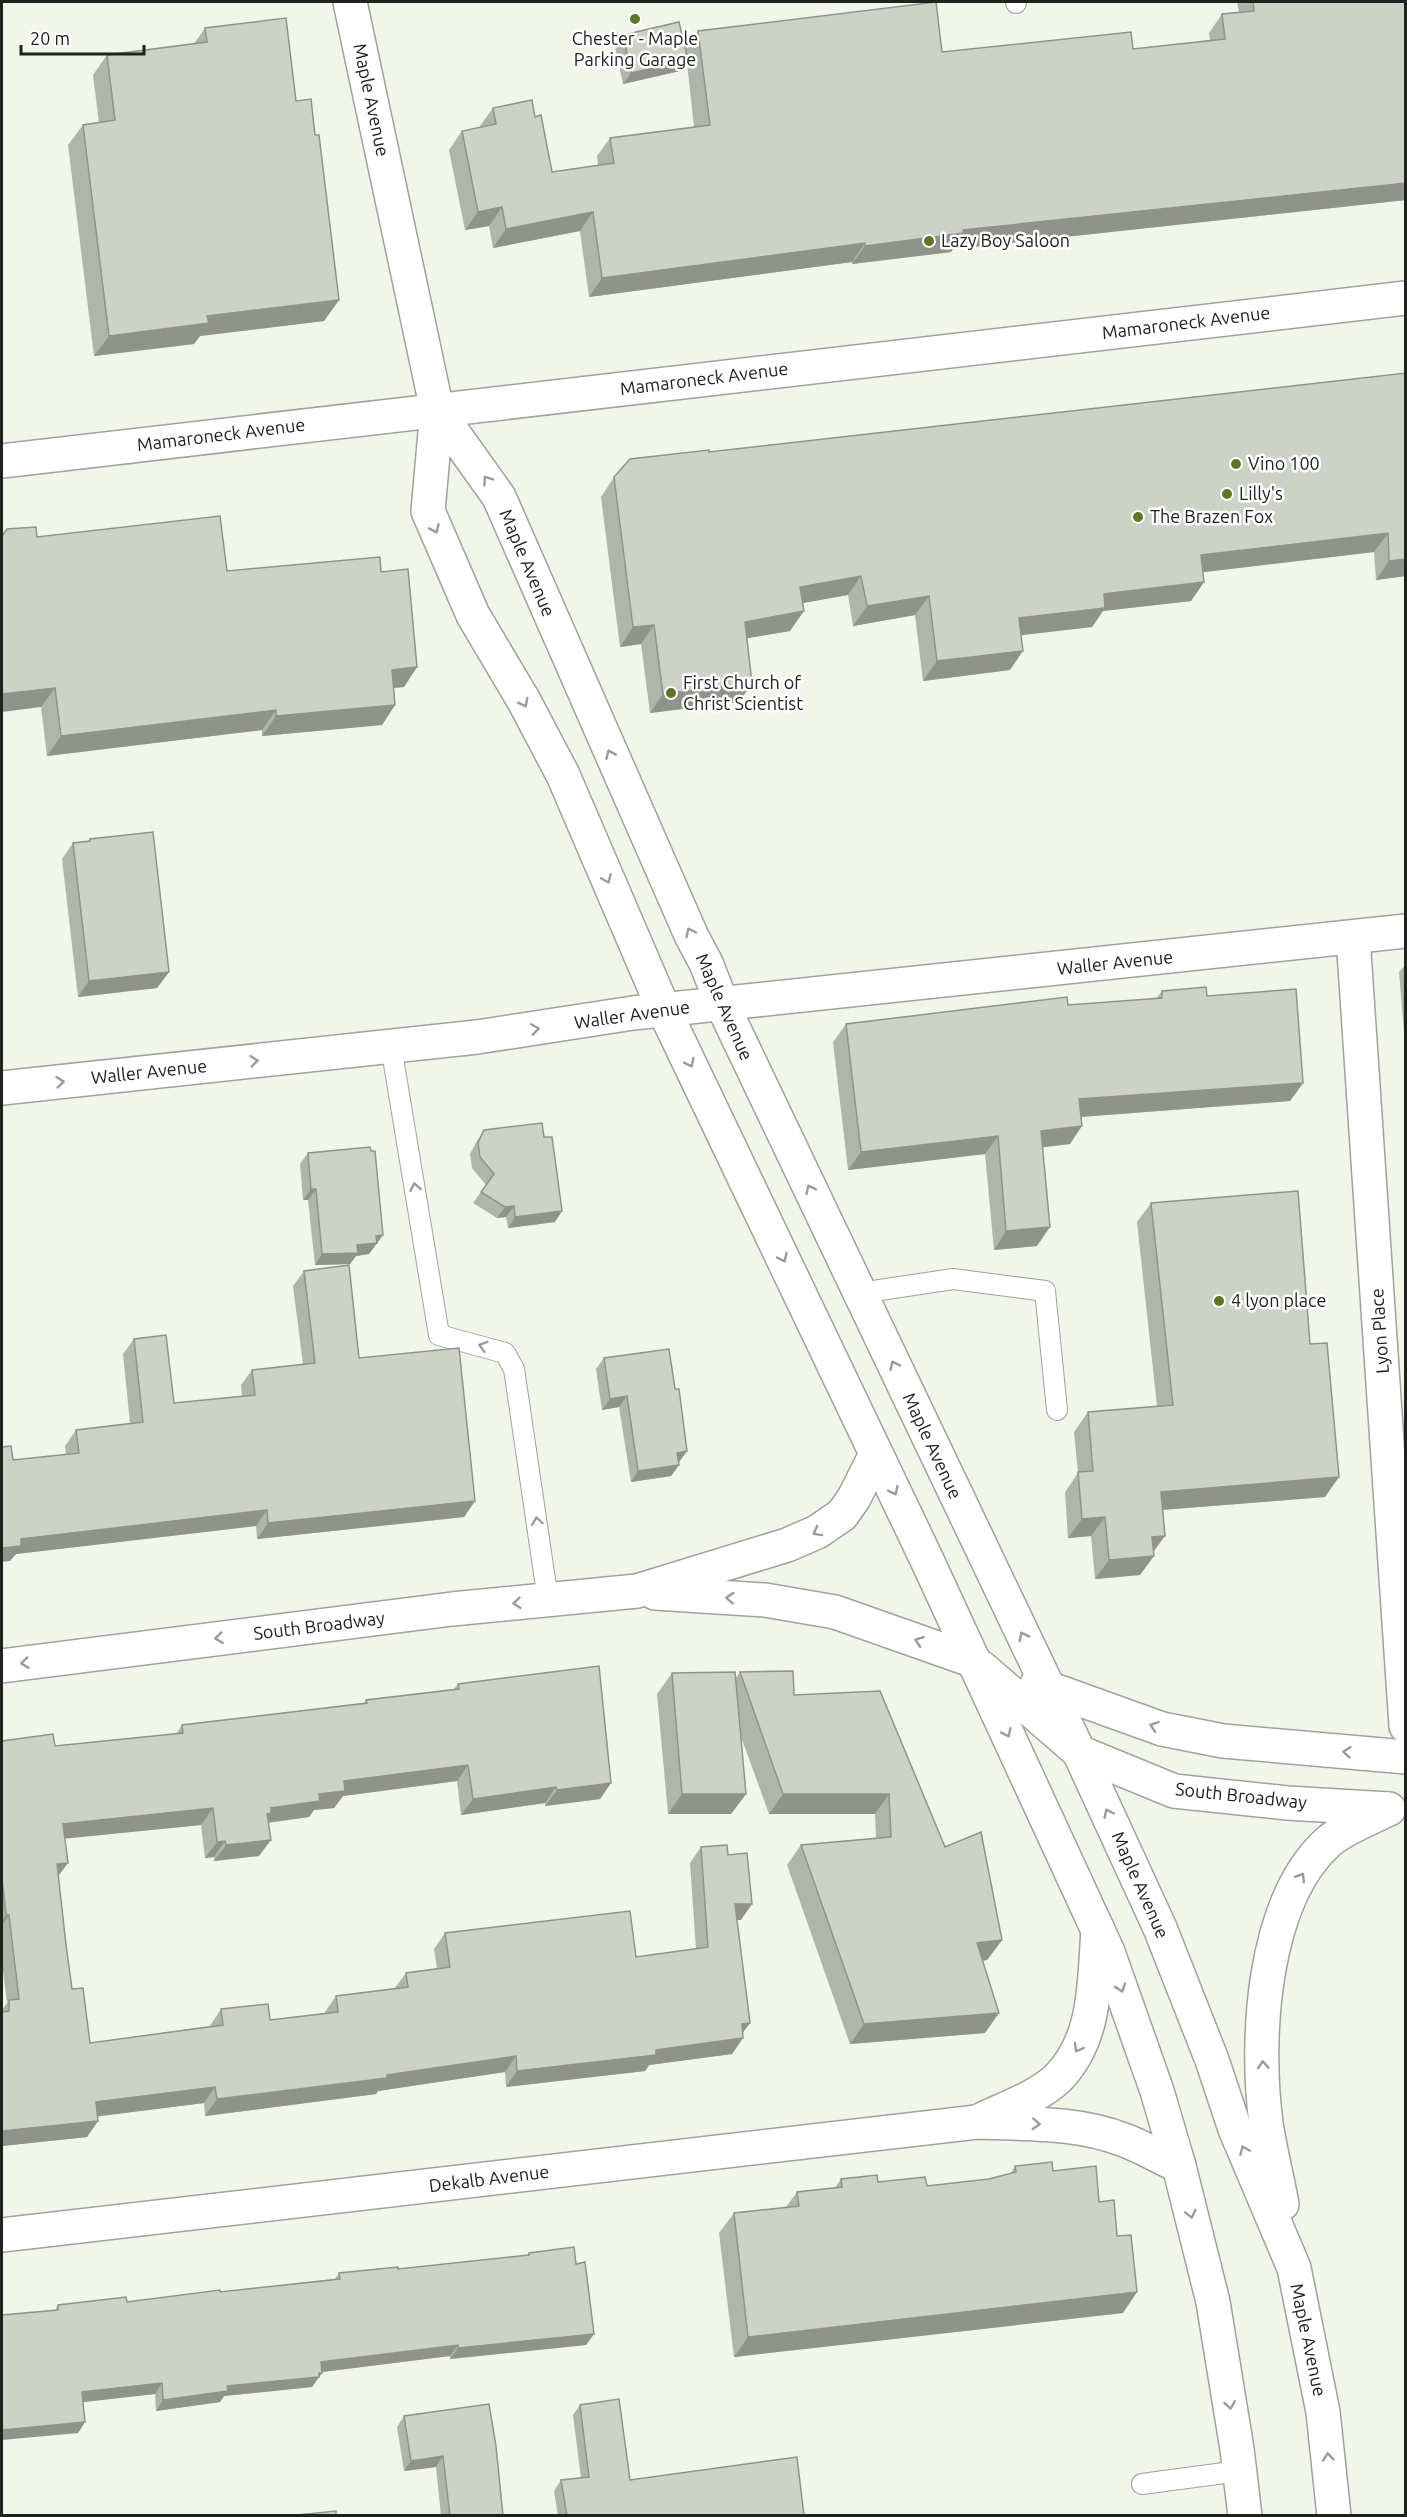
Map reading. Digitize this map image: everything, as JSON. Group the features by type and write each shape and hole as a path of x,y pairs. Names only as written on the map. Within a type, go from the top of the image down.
{"main road":[{"name":"Maple Avenue","path":"350,2 437,410 428,512 473,615 524,701 563,776 664,1010 974,1661 1108,1952 1179,2166 1213,2302 1245,2516"},
{"name":"Mamaroneck Avenue","path":"2,461 1406,297"},
{"name":"Maple Avenue","path":"437,410 499,497 599,730 692,937 706,963 722,1004 1079,1752 1160,1928 1212,2060 1235,2129 1294,2268 1323,2412 1334,2516"},
{"name":"Waller Avenue","path":"2,1088 477,1037 664,1010 1406,931"},
{"name":"Lyon Place","path":"1353,937 1406,1726"},
{"name":"South Broadway","path":"638,1591 787,1545 818,1532 842,1515 876,1454"},
{"name":"South Broadway","path":"2,1666 452,1609 638,1591 765,1600 835,1612 1162,1729 1223,1741 1406,1757"},
{"name":"South Broadway","path":"974,1661 1079,1752 1174,1791 1287,1803 1397,1810"},
{"path":"1294,2268 1266,2122 1262,2049 1268,1976 1277,1925 1295,1885 1330,1840 1397,1810"},
{"name":"Dekalb Avenue","path":"977,2122 1031,2096 1057,2079 1072,2060 1086,2034 1091,2016 1098,1930"},
{"name":"Dekalb Avenue","path":"2,2235 977,2122 1081,2128 1124,2140 1179,2166"}],"lane":[{"path":"391,1046 440,1335 505,1353 514,1369 548,1600"},
{"path":"860,1293 952,1280 1045,1291 1057,1410"},
{"path":"1142,2484 1239,2471"}],"building":[{"path":"936,2 942,52 1131,32 1133,49 1225,39 1222,14 1254,11 1253,2 1406,2 1406,183 963,230 964,233 865,246 865,243 602,278 593,212 506,229 502,207 478,212 462,131 496,124 493,108 532,100 535,117 541,115 552,172 614,163 610,138 710,125 698,31"},
{"path":"286,18 296,101 311,99 315,135 319,135 339,300 207,316 209,323 109,336 83,125 115,120 107,55 207,42 205,28"},
{"path":"679,22 688,60 631,73 623,35"},
{"path":"1406,373 1406,559 1389,561 1388,533 1201,555 1204,582 1104,594 1105,608 1019,618 1023,651 937,661 929,596 867,606 861,576 800,587 804,611 745,622 752,683 663,694 654,625 633,627 614,477 630,459"},
{"path":"220,516 227,571 380,557 381,572 408,569 417,667 392,670 395,705 276,716 276,710 61,736 55,688 2,694 2,536 7,529 36,527 37,537"},
{"path":"153,832 169,972 89,981 73,843"},
{"path":"1206,987 1207,996 1296,989 1303,1083 1079,1099 1082,1126 1041,1131 1050,1227 1006,1231 998,1136 861,1152 846,1024 1067,997 1068,1005 1162,998 1162,991"},
{"path":"542,1123 544,1137 552,1137 562,1211 515,1217 514,1206 505,1207 481,1192 494,1174 480,1157 478,1143 484,1130"},
{"path":"370,1147 371,1151 375,1151 383,1235 376,1236 377,1243 357,1245 358,1253 322,1254 316,1189 311,1189 308,1153"},
{"name":"4 lyon place","path":"1298,1191 1310,1344 1327,1343 1339,1477 1161,1492 1165,1536 1152,1537 1154,1556 1109,1560 1105,1517 1082,1519 1078,1472 1093,1471 1088,1412 1173,1405 1151,1203"},
{"path":"349,1265 359,1358 459,1348 475,1501 268,1523 267,1510 21,1539 21,1546 2,1548 2,1447 11,1446 13,1460 79,1453 76,1430 143,1422 134,1339 166,1335 174,1403 255,1395 252,1370 315,1363 304,1271"},
{"path":"669,1349 675,1389 679,1389 687,1451 677,1453 679,1465 638,1471 627,1396 610,1399 604,1358"},
{"path":"599,1666 611,1783 557,1790 556,1787 473,1799 468,1765 344,1781 345,1791 319,1794 320,1801 271,1808 271,1813 267,1814 271,1840 226,1845 225,1841 217,1842 213,1808 63,1824 68,1863 57,1864 66,1945 72,1989 83,1988 90,2043 223,2025 221,2009 268,2004 270,2020 338,2012 336,1996 408,1987 406,1973 450,1967 445,1933 630,1911 636,1957 708,1947 701,1847 727,1845 728,1855 747,1853 752,1904 735,1904 750,2023 742,2024 743,2038 656,2050 656,2055 517,2071 516,2056 387,2075 387,2078 217,2099 215,2087 96,2102 98,2121 2,2131 2,2012 9,2011 9,2000 19,1999 2,1878 2,1741 53,1734 55,1746 183,1733 182,1725 367,1703 366,1700 459,1689 458,1684"},
{"path":"793,1671 794,1695 880,1691 945,1847 981,1832 1002,1940 977,1943 999,2013 864,2024 801,1845 891,1837 889,1794 783,1794 740,1672"},
{"path":"735,1672 746,1794 682,1794 672,1673"},
{"path":"1052,2162 1053,2171 1096,2166 1099,2202 1114,2200 1117,2236 1131,2235 1137,2292 748,2337 734,2213 799,2206 797,2192 842,2187 841,2179 877,2175 878,2182 925,2177 927,2186 989,2179 1016,2172 1015,2166"},
{"path":"574,2247 576,2264 585,2262 594,2334 458,2348 458,2345 321,2362 322,2373 319,2373 319,2377 227,2386 228,2391 163,2400 162,2383 82,2392 85,2422 2,2430 2,2315 58,2310 58,2305 126,2297 127,2302 220,2290 220,2292 340,2279 339,2273 529,2255 529,2253"},
{"path":"619,2399 630,2480 797,2457 804,2516 567,2516 561,2480 589,2477 580,2405"},
{"path":"489,2404 503,2516 450,2516 443,2456 411,2461 404,2416"},
{"path":"336,2511 336,2516 287,2516"}],"place":[{"name":"Chester - Maple Parking Garage","path":"635,19"},
{"name":"Lazy Boy Saloon","path":"929,241"},
{"name":"Vino 100","path":"1236,464"},
{"name":"Lilly's","path":"1227,494"},
{"name":"The Brazen Fox","path":"1138,517"},
{"name":"First Church of Christ Scientist","path":"671,693"},
{"name":"4 lyon place","path":"1219,1301"}]}
